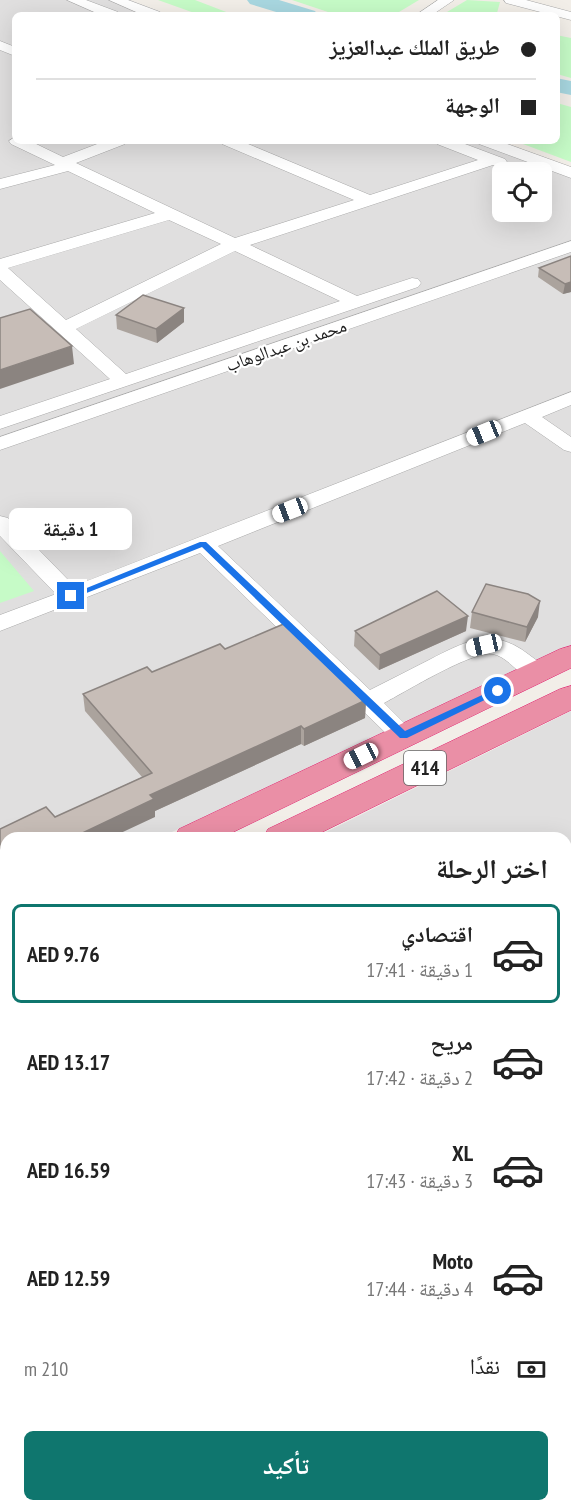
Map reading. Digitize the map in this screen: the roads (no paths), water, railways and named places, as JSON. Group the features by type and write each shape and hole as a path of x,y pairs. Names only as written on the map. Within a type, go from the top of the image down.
{"highway":[{"name":"414","path":"203,832 571,656"},
{"name":"414","path":"292,832 571,697"}],"street":[{"path":"74,0 105,12"},
{"path":"116,0 147,12"},
{"path":"428,12 447,0"},
{"path":"511,0 556,12"},
{"path":"22,144 356,302"},
{"path":"0,184 65,164 112,144"},
{"path":"235,144 371,201"},
{"path":"451,144 498,162"},
{"path":"493,144 571,173"},
{"path":"64,328 235,244 493,160"},
{"path":"552,183 571,190"},
{"path":"0,265 170,214"},
{"name":"محمد بن عبدالوهاب","path":"0,423 571,229"},
{"name":"محمد بن عبدالوهاب","path":"0,444 571,246"},
{"path":"0,271 123,381"},
{"path":"0,624 571,398"},
{"path":"528,416 571,446"},
{"path":"0,522 71,596"},
{"path":"203,544 404,735"},
{"path":"368,702 471,648 484,645 498,646 509,651 536,673"}],"waterway":[{"path":"257,0 298,12"},
{"path":"560,86 571,88"}]}
